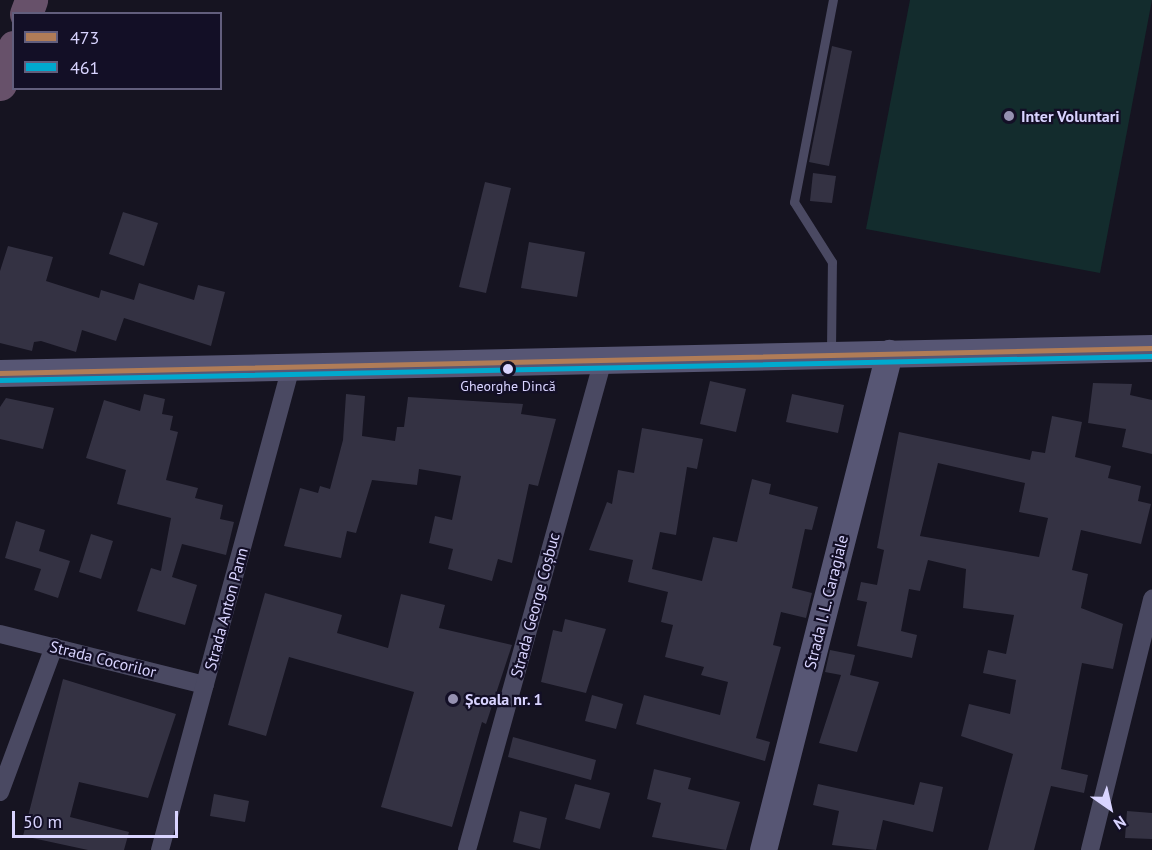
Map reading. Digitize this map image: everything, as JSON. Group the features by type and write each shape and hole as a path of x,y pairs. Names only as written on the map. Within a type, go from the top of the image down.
{"highway":[{"path":"0,84 12,52"}],"street":[{"path":"0,373 1152,348"},
{"name":"Strada I. L. Caragiale","path":"763,850 889,353"},
{"name":"Strada George Coșbuc","path":"467,850 603,360"},
{"name":"Strada Anton Pann","path":"160,850 291,367"},
{"path":"1090,850 1152,599"},
{"name":"Strada Cocorilor","path":"0,634 205,685"},
{"path":"0,792 54,647"}],"lane":[{"path":"831,354 832,262 794,202 833,0"}],"green space":[{"name":"Inter Voluntari","path":"910,0 1152,0 1100,273 866,229"}],"building":[{"path":"832,46 852,51 829,166 809,162"},
{"path":"813,173 836,176 832,203 810,201"},
{"path":"485,182 511,188 486,293 459,287"},
{"path":"123,212 158,223 144,266 109,254"},
{"path":"529,242 585,252 577,297 521,288"},
{"path":"8,246 53,257 46,281 99,298 101,290 134,300 139,283 194,300 198,285 225,292 211,346 124,318 116,341 82,330 76,352 41,341 34,342 32,351 0,343 0,271"},
{"path":"710,381 746,389 736,432 700,424"},
{"path":"1093,383 1132,384 1130,395 1152,400 1152,454 1122,447 1126,429 1088,423"},
{"path":"144,394 165,399 162,414 173,416 170,430 178,432 166,480 198,488 195,498 223,505 220,519 234,522 226,555 182,544 172,577 197,585 185,625 137,611 151,568 161,571 171,518 117,504 126,470 86,458 104,400 140,411"},
{"path":"346,394 365,396 362,436 395,441 397,427 404,427 408,397 523,404 521,414 556,419 538,486 529,484 512,563 498,559 492,581 448,569 453,549 429,543 435,516 452,520 461,476 419,469 417,485 372,480 356,533 347,531 341,558 284,546 300,488 318,493 320,486 330,489 343,440"},
{"path":"792,394 844,405 838,433 786,422"},
{"path":"6,398 54,408 43,449 0,439 0,407"},
{"path":"1052,416 1082,422 1075,457 1111,466 1108,478 1141,486 1138,501 1151,504 1141,544 1081,530 1072,570 1088,574 1081,608 1123,624 1113,669 1082,663 1061,769 1088,775 1084,793 1051,786 1034,850 988,850 1013,754 961,736 969,704 1010,714 1016,680 983,673 988,650 1006,654 1014,615 963,608 966,569 928,560 920,591 909,589 901,631 917,635 912,658 857,646 867,602 857,600 861,582 877,585 884,550 877,548 899,432 1030,460 1032,451 1045,453","holes":["938,463 1025,483 1019,512 1048,518 1039,557 920,536"]},
{"path":"642,428 703,439 697,469 687,467 676,535 660,532 652,569 702,581 713,537 737,542 752,479 771,484 769,494 818,507 812,530 805,529 792,588 812,593 806,618 781,612 773,645 781,647 756,738 770,742 765,761 636,724 644,695 720,715 728,682 701,675 704,667 665,657 673,625 661,622 668,592 628,582 633,560 589,550 607,502 612,504 618,470 634,473"},
{"path":"16,521 45,530 39,551 70,561 58,598 34,590 41,569 5,558"},
{"path":"91,534 113,541 101,579 79,572"},
{"name":"Școala nr. 1","path":"265,593 342,615 337,633 388,648 401,594 445,605 439,628 512,645 486,724 482,722 452,827 381,807 414,692 289,657 266,736 228,725"},
{"path":"565,619 606,629 586,693 541,682 553,630 562,632"},
{"path":"830,650 855,655 850,675 879,682 857,752 819,743 841,675 825,672"},
{"path":"63,679 176,714 148,798 79,782 70,817 129,832 124,850 88,850 23,836"},
{"path":"592,695 623,704 616,729 585,721"},
{"path":"513,737 596,760 591,780 508,757"},
{"path":"654,769 691,778 688,789 740,802 726,850 652,837 661,803 647,799"},
{"path":"920,782 943,787 933,832 883,820 876,850 832,845 839,811 813,805 818,784 914,805"},
{"path":"575,784 610,793 600,829 565,819"},
{"path":"214,794 249,801 245,822 210,816"},
{"path":"520,811 547,818 540,849 513,842"},
{"path":"1127,811 1152,813 1152,839 1125,838"}],"transit line":[{"name":"473","path":"0,373 1152,348"},
{"name":"461","path":"0,380 1152,356"}],"place":[{"name":"Inter Voluntari","path":"1009,116"},
{"name":"Gheorghe Dincă","path":"508,369"},
{"name":"Școala nr. 1","path":"453,699"}]}
